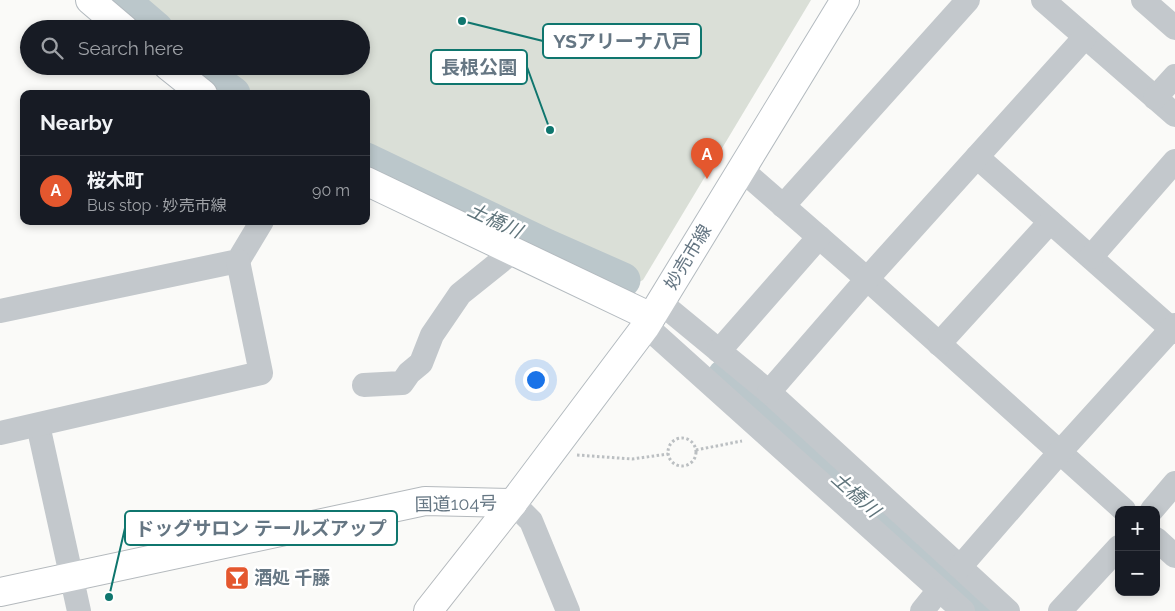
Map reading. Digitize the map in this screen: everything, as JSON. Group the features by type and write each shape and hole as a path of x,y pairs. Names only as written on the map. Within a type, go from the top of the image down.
{"main road":[{"path":"90,0 113,20"},
{"name":"妙売市線","path":"514,503 653,315 845,0"},
{"path":"179,75 198,90"},
{"path":"370,183 510,250 653,315"},
{"name":"国道104号","path":"0,592 425,501 514,503"},
{"name":"国道104号","path":"428,611 514,503"}],"street":[{"path":"783,206 968,0"},
{"path":"1044,0 1175,115"},
{"path":"1144,0 1175,28"},
{"path":"769,392 1085,37"},
{"path":"1155,98 1175,76"},
{"path":"960,567 1060,452 1174,328 977,157"},
{"path":"1091,257 1175,161"},
{"path":"741,169 1120,506"},
{"path":"939,344 1050,222"},
{"path":"0,433 261,372 238,261 260,225"},
{"path":"719,351 819,238"},
{"path":"364,385 402,383 409,373 421,363 432,335 460,294 506,257 510,250"},
{"path":"0,310 238,261"},
{"path":"653,315 719,351 769,392 1008,611"},
{"path":"653,315 963,611"},
{"path":"38,425 80,611"},
{"path":"1155,506 1175,482"},
{"path":"514,503 531,522 568,611"},
{"path":"1160,543 1175,556"},
{"path":"1060,611 1115,551"},
{"path":"922,611 940,590"}],"path":[{"path":"683,438 694,444 696,450 696,456 693,461 688,465 682,466 671,460 668,454 672,443 677,439 683,438"},
{"path":"696,450 742,441"},
{"path":"577,454 632,459 668,454"}],"shaded area":[{"path":"109,0 811,0 643,280 631,286 615,281 512,226 504,231 370,169 370,90 216,90 199,75 370,75 370,20 133,20"}],"waterway":[{"name":"土橋川","path":"122,0 145,20"},
{"name":"土橋川","path":"209,75 228,90"},
{"name":"土橋川","path":"370,162 546,246 623,280"},
{"name":"土橋川","path":"725,376 986,611"}],"place":[{"name":"YSアリーナ八戸","path":"462,21"},
{"name":"長根公園","path":"550,130"},
{"name":"桜木町","path":"707,179"},
{"name":"酒処 千藤","path":"237,578"},
{"name":"ドッグサロン テールズアップ","path":"109,597"}]}
